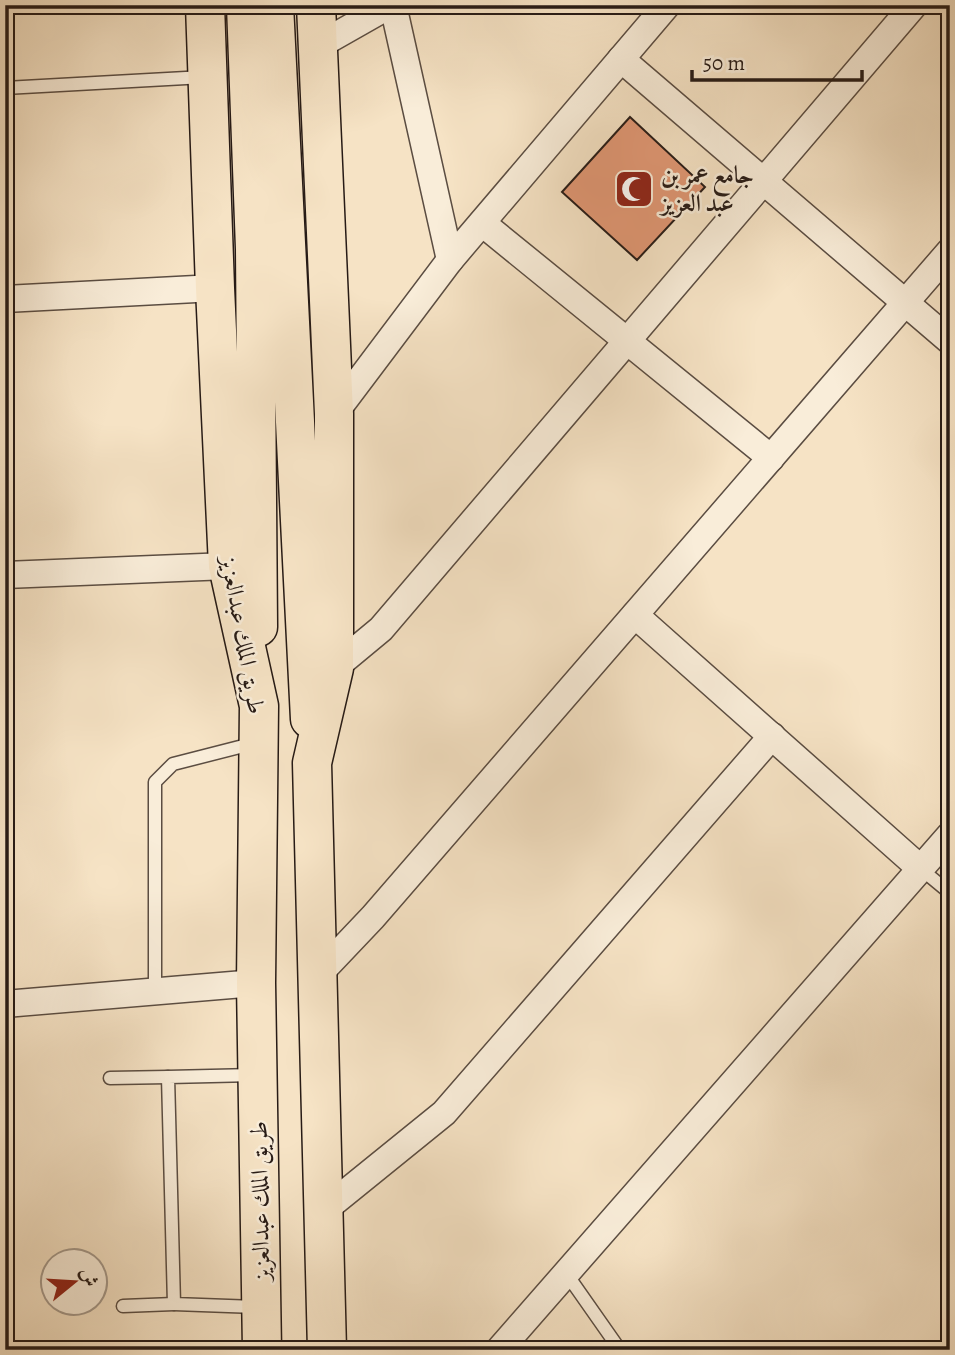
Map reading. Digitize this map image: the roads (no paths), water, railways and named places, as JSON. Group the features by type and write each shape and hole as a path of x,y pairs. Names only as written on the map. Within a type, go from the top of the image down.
{"main road":[{"name":"طريق الملك عبدالعزيز","path":"205,5 228,566 259,724 256,983 262,1350"},
{"path":"246,5 274,370 312,763 327,1350"},
{"path":"259,724 274,370 288,275 274,5"},
{"path":"312,763 334,668 334,414 316,5"}],"street":[{"path":"316,47 391,5 450,260"},
{"path":"334,414 450,260 667,5"},
{"path":"334,668 381,629 914,5"},
{"path":"621,59 950,341"},
{"path":"482,223 771,458"},
{"path":"317,976 373,917 950,251"},
{"path":"5,299 215,288"},
{"path":"5,575 228,566"},
{"path":"635,615 920,869"},
{"path":"324,1211 444,1113 772,736"},
{"path":"499,1350 950,835"},
{"path":"5,1004 256,983"}],"lane":[{"path":"5,88 207,77"},
{"path":"155,991 155,782 173,764 259,724"},
{"path":"920,869 950,893"},
{"path":"110,1078 258,1075"},
{"path":"168,1077 174,1304"},
{"path":"566,1273 620,1350"},
{"path":"123,1306 174,1304 261,1307"}],"place":[{"name":"جامع عمر بن عبد العزيز","path":"634,189"}]}
